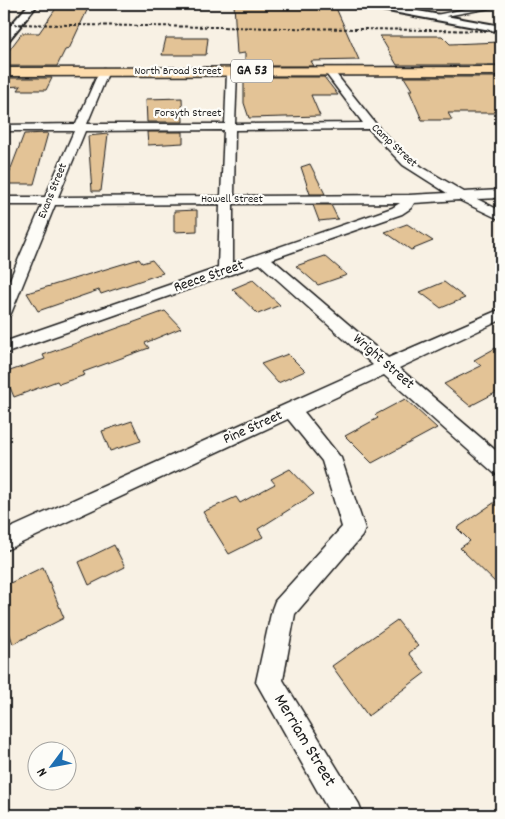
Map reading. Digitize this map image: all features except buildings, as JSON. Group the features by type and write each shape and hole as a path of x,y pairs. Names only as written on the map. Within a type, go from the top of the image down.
{"main road":[{"name":"North Broad Street","path":"4,72 501,71"}],"street":[{"path":"4,39 34,4"},
{"path":"366,4 501,29"},
{"path":"435,16 501,4"},
{"name":"Evans Street","path":"4,311 79,127 104,71"},
{"name":"Camp Street","path":"330,71 372,126 408,162 459,195 501,216"},
{"path":"226,271 232,72"},
{"name":"Forsyth Street","path":"4,128 372,126"},
{"name":"Howell Street","path":"4,201 409,199 501,194"},
{"name":"Reece Street","path":"4,348 264,259 397,211 406,206 409,199"},
{"name":"Wright Street","path":"264,259 501,467"},
{"name":"Pine Street","path":"4,540 501,314"},
{"name":"Merriam Street","path":"291,410 331,458 354,529 284,609 269,682 348,815"}],"railway":[{"path":"4,24 501,31"}]}
